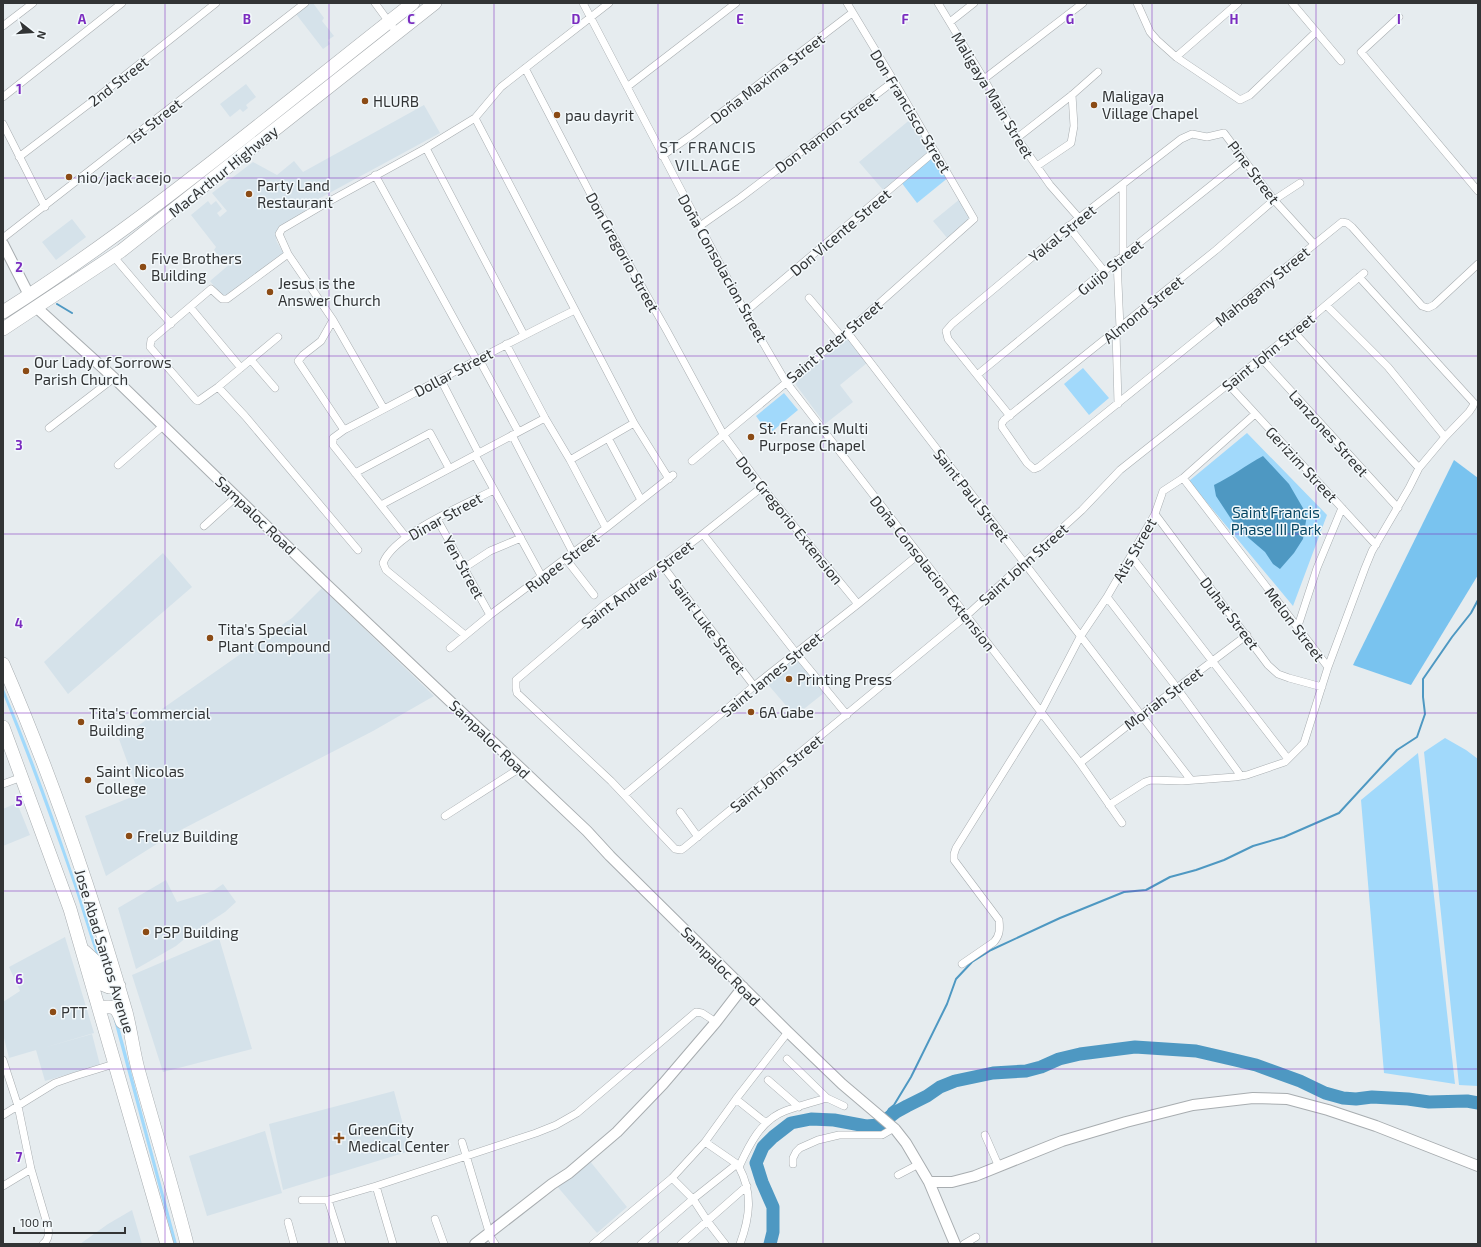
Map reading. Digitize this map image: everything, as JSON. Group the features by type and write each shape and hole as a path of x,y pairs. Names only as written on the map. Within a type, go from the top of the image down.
{"highway":[{"name":"MacArthur Highway","path":"3,312 26,289 148,212 413,3"},
{"name":"MacArthur Highway","path":"3,329 114,257 435,3"},
{"name":"Jose Abad Santos Avenue","path":"3,664 55,793 95,910 119,986 130,1028 135,1059 187,1244"},
{"name":"Jose Abad Santos Avenue","path":"3,727 70,909 167,1244"},
{"path":"82,950 95,961 104,985 109,987 119,986"},
{"path":"99,1008 111,1007 116,1009 119,1012 124,1027 130,1028"}],"main road":[{"path":"3,244 26,289"},
{"name":"Sampaloc Road","path":"37,308 114,378 318,576 587,831 610,856 742,987 842,1084 892,1127 906,1143 929,1182 955,1244"},
{"path":"475,1244 552,1184 569,1173 617,1132 663,1084 716,1022 742,987"},
{"path":"929,1182 952,1182 999,1167 1062,1141 1126,1122 1193,1106 1247,1099 1273,1098 1287,1099 1335,1112 1376,1126 1478,1166"}],"street":[{"path":"3,26 33,3"},
{"path":"3,97 122,3"},
{"name":"2nd Street","path":"18,157 94,100 216,3"},
{"name":"1st Street","path":"3,238 45,207 305,3"},
{"path":"375,3 397,33"},
{"name":"Doña Consolacion Street","path":"583,3 662,156 746,312 786,382"},
{"path":"384,409 333,320 288,254 279,234 282,229 375,175 426,148 475,118 501,87 610,3"},
{"path":"627,87 736,3"},
{"name":"Don Francisco Street","path":"847,3 974,219"},
{"name":"Maligaya Main Street","path":"938,3 984,79 1017,138 1050,185 1079,218"},
{"path":"950,22 974,3"},
{"path":"984,79 1083,3"},
{"path":"1137,3 1150,32 1157,40 1176,57 1240,100 1250,95 1316,32"},
{"path":"1176,57 1238,3"},
{"path":"1292,3 1341,61"},
{"name":"Doña Maxima Street","path":"662,156 692,135 852,13"},
{"path":"1399,17 1361,52 1478,191"},
{"name":"Don Gregorio Street","path":"526,68 603,218 723,434"},
{"path":"1017,138 1072,95 1098,72"},
{"name":"Don Ramon Street","path":"700,226 740,198 894,81"},
{"path":"1036,166 1071,143 1074,126 1072,95"},
{"path":"475,118 634,423 570,460"},
{"path":"3,124 18,157 45,207"},
{"name":"Pine Street","path":"1181,139 1192,134 1207,137 1224,133 1274,200 1314,244"},
{"name":"Yakal Street","path":"977,375 948,340 946,331 952,324 1068,226 1181,139"},
{"path":"426,148 524,335"},
{"name":"Don Vicente Street","path":"746,312 935,151"},
{"name":"Guijo Street","path":"977,375 1117,260 1243,160"},
{"path":"375,175 476,359 480,361 573,553"},
{"name":"Almond Street","path":"1010,416 1216,250 1274,200 1300,182"},
{"path":"1123,185 1123,256"},
{"name":"Saint Peter Street","path":"692,461 840,336 847,332 974,219"},
{"name":"Mahogany Street","path":"1010,416 1004,420 1002,427 1026,463 1034,469 1039,468 1342,222 1347,223 1422,306 1428,308 1434,305 1478,264"},
{"path":"1068,226 1104,271"},
{"path":"278,337 201,400 196,400 150,347 151,340 211,289 222,299 226,299 288,254"},
{"path":"114,257 171,324"},
{"path":"1117,260 1118,404"},
{"name":"Saint John Street","path":"624,794 672,848 678,850 684,848 966,616 1082,510 1120,470 1294,332 1361,275 1474,403 1469,412 1445,436"},
{"path":"809,298 840,336"},
{"path":"1326,305 1388,367 1445,436 1419,468 1376,545 1365,568 1328,667"},
{"path":"190,307 242,368"},
{"name":"Dollar Street","path":"355,473 333,444 333,438 344,430 441,380 476,359 575,310"},
{"path":"333,320 321,341 302,355 298,361 344,430"},
{"name":"Saint Paul Street","path":"847,332 1191,780"},
{"path":"1294,332 1419,468"},
{"path":"506,344 544,418 570,460 606,528"},
{"name":"Lanzones Street","path":"1261,358 1398,508"},
{"path":"251,360 275,388"},
{"path":"977,375 1010,416"},
{"path":"49,428 114,378"},
{"path":"441,380 494,490 542,577"},
{"name":"Doña Consolacion Extension","path":"786,382 1080,763 1122,823"},
{"name":"Gerizim Street","path":"1228,384 1376,545"},
{"path":"218,387 245,416 358,550"},
{"name":"Atis Street","path":"962,964 994,942 998,937 1000,930 999,920 954,860 954,854 965,833 1041,712 1080,637 1107,597 1155,514 1164,491 1183,478 1255,414"},
{"path":"381,505 544,418"},
{"name":"Rupee Street","path":"450,648 490,615 566,559 671,477 634,423"},
{"path":"118,465 163,426"},
{"path":"406,537 355,473 430,433 449,468"},
{"name":"Don Gregorio Extension","path":"723,434 762,486 858,604"},
{"path":"608,438 642,500"},
{"name":"Melon Street","path":"1109,805 1145,782 1152,780 1191,780 1241,776 1285,762 1304,743 1328,667 1183,478"},
{"name":"Saint Andrew Street","path":"624,794 517,693 515,684 518,677 604,605 704,534 762,486"},
{"name":"Dinar Street","path":"465,636 386,570 383,563 386,557 406,537 437,519 494,490"},
{"path":"204,526 237,496"},
{"path":"1298,626 1317,568 1342,508"},
{"name":"Duhat Street","path":"1155,514 1268,665 1278,674 1322,687"},
{"name":"Yen Street","path":"437,519 490,615"},
{"path":"704,534 796,653 847,715"},
{"path":"464,568 490,551 521,538"},
{"name":"Saint James Street","path":"624,794 754,686 918,555"},
{"path":"1131,556 1288,759"},
{"path":"566,559 594,595"},
{"name":"Saint Luke Street","path":"662,565 754,686"},
{"path":"1107,597 1177,688 1241,776"},
{"name":"Moriah Street","path":"1080,763 1141,714 1247,635"},
{"path":"445,816 520,768"},
{"path":"3,784 22,777"},
{"path":"680,812 698,836"},
{"path":"302,1200 328,1200 376,1186 536,1133 566,1120 577,1113 696,1012 702,1013 716,1022"},
{"path":"593,1244 672,1178 705,1142 788,1032"},
{"path":"787,1059 827,1098 844,1106"},
{"path":"3,1060 18,1106 31,1169 49,1234 43,1244"},
{"path":"3,1115 55,1083 114,1064"},
{"path":"768,1080 799,1106"},
{"path":"641,1244 693,1199 738,1166 749,1146 766,1123 774,1116 799,1106 827,1098"},
{"path":"736,1099 766,1123"},
{"path":"793,1164 793,1158 800,1148 818,1140 839,1135 882,1135 892,1127"},
{"path":"985,1134 999,1167"},
{"path":"462,1142 489,1233 495,1244"},
{"path":"705,1142 738,1166 747,1186 748,1213 740,1244"},
{"path":"898,1175 919,1164"},
{"path":"3,1186 31,1169"},
{"path":"672,1178 693,1199 725,1244"},
{"path":"376,1186 393,1244"},
{"path":"681,1244 708,1222 747,1186"},
{"path":"328,1200 342,1244"},
{"path":"435,1219 444,1244"},
{"path":"288,1222 294,1244"},
{"path":"964,1244 976,1237"},
{"path":"600,1238 605,1244"}],"shaded area":[{"path":"310,3 313,3 324,18 322,21 334,36 328,40 330,44 323,49 296,14"},
{"path":"246,84 256,97 246,105 248,108 243,112 240,109 230,117 220,104"},
{"name":"Party Land Restaurant","path":"424,105 440,133 304,206 305,211 277,234 277,242 284,254 229,294 225,296 221,295 210,281 237,258 234,254 224,262 214,250 216,247 191,215 208,201 211,205 216,201 222,209 217,213 220,217 227,211 212,193 253,162 277,175 294,161 303,172"},
{"path":"912,118 931,145 929,153 884,191 859,162"},
{"path":"960,199 971,215 969,220 948,239 933,221"},
{"path":"72,219 86,237 56,260 42,242"},
{"path":"847,337 867,363 840,385 853,402 825,424 796,385 797,378"},
{"path":"1263,456 1289,484 1307,515 1303,539 1294,553 1280,569 1273,564 1265,552 1237,528 1216,496 1214,485"},
{"path":"1454,460 1478,478 1478,575 1411,685 1353,665"},
{"path":"163,553 192,587 68,694 44,662"},
{"path":"322,588 434,696 373,731 171,835 106,876 85,816 139,794 119,739 292,618"},
{"path":"795,656 824,693 795,716 765,681"},
{"path":"17,803 30,835 3,846 3,809"},
{"path":"166,880 177,902 213,891 223,884 236,902 225,912 188,936 176,946 136,969 118,908"},
{"name":"PTT","path":"65,937 94,1033 9,1058 3,1034 3,1002 20,991 9,967"},
{"path":"219,938 252,1049 163,1072 132,975"},
{"path":"92,1034 100,1065 45,1081 36,1050"},
{"name":"GreenCity Medical Center","path":"394,1091 410,1151 283,1190 269,1124"},
{"path":"265,1131 282,1193 207,1216 189,1156"},
{"path":"589,1160 627,1207 597,1233 556,1185"},
{"path":"132,1210 142,1244 80,1244 108,1224"}],"green space":[{"path":"936,153 949,177 917,203 901,182"},
{"path":"1083,368 1109,398 1089,415 1064,384"},
{"path":"784,393 798,410 769,434 756,416"},
{"name":"Saint Francis Phase III Park","path":"1247,433 1327,515 1293,606 1189,481"},
{"path":"3,687 32,759 58,831 106,978 92,943 48,811 3,694"},
{"path":"1445,738 1478,759 1478,1086 1459,1085 1424,752"},
{"path":"1418,753 1455,1084 1384,1073 1361,800"},
{"path":"115,1012 177,1244 174,1244 112,1013"}],"waterway":[{"path":"57,304 72,313"},
{"path":"885,1116 889,1109 894,1105 911,1077 947,1004 956,979 972,962 991,950 1060,918 1124,892 1146,890 1170,877 1224,860 1253,846 1284,837 1339,813 1397,750 1417,737 1425,714 1423,679 1452,637 1471,613 1478,600"},
{"path":"770,1244 773,1232 773,1207 762,1182 756,1163 763,1147 791,1123 811,1119 834,1120 866,1126 879,1125 896,1112 927,1096 940,1087 955,1081 993,1073 1026,1071 1041,1067 1059,1059 1080,1054 1135,1047 1196,1051 1256,1065 1300,1081 1325,1093 1343,1098 1356,1099 1372,1097 1429,1102 1467,1101 1478,1103"}],"place":[{"name":"HLURB","path":"365,101"},
{"name":"Maligaya Village Chapel","path":"1094,105"},
{"name":"pau dayrit","path":"557,115"},
{"name":"nio/jack acejo","path":"69,177"},
{"name":"Party Land Restaurant","path":"249,194"},
{"name":"Five Brothers Building","path":"143,267"},
{"name":"Jesus is the Answer Church","path":"270,292"},
{"name":"Our Lady of Sorrows Parish Church","path":"26,371"},
{"name":"St. Francis Multi Purpose Chapel","path":"751,437"},
{"name":"Tita's Special Plant Compound","path":"210,638"},
{"name":"Printing Press","path":"789,679"},
{"name":"6A Gabe","path":"751,712"},
{"name":"Tita's Commercial Building","path":"81,722"},
{"name":"Saint Nicolas College","path":"88,780"},
{"name":"Freluz Building","path":"129,836"},
{"name":"PSP Building","path":"146,932"},
{"name":"PTT","path":"53,1012"},
{"name":"GreenCity Medical Center","path":"339,1138"}],"district":[{"name":"ST. FRANCIS VILLAGE","path":"708,155"}]}
